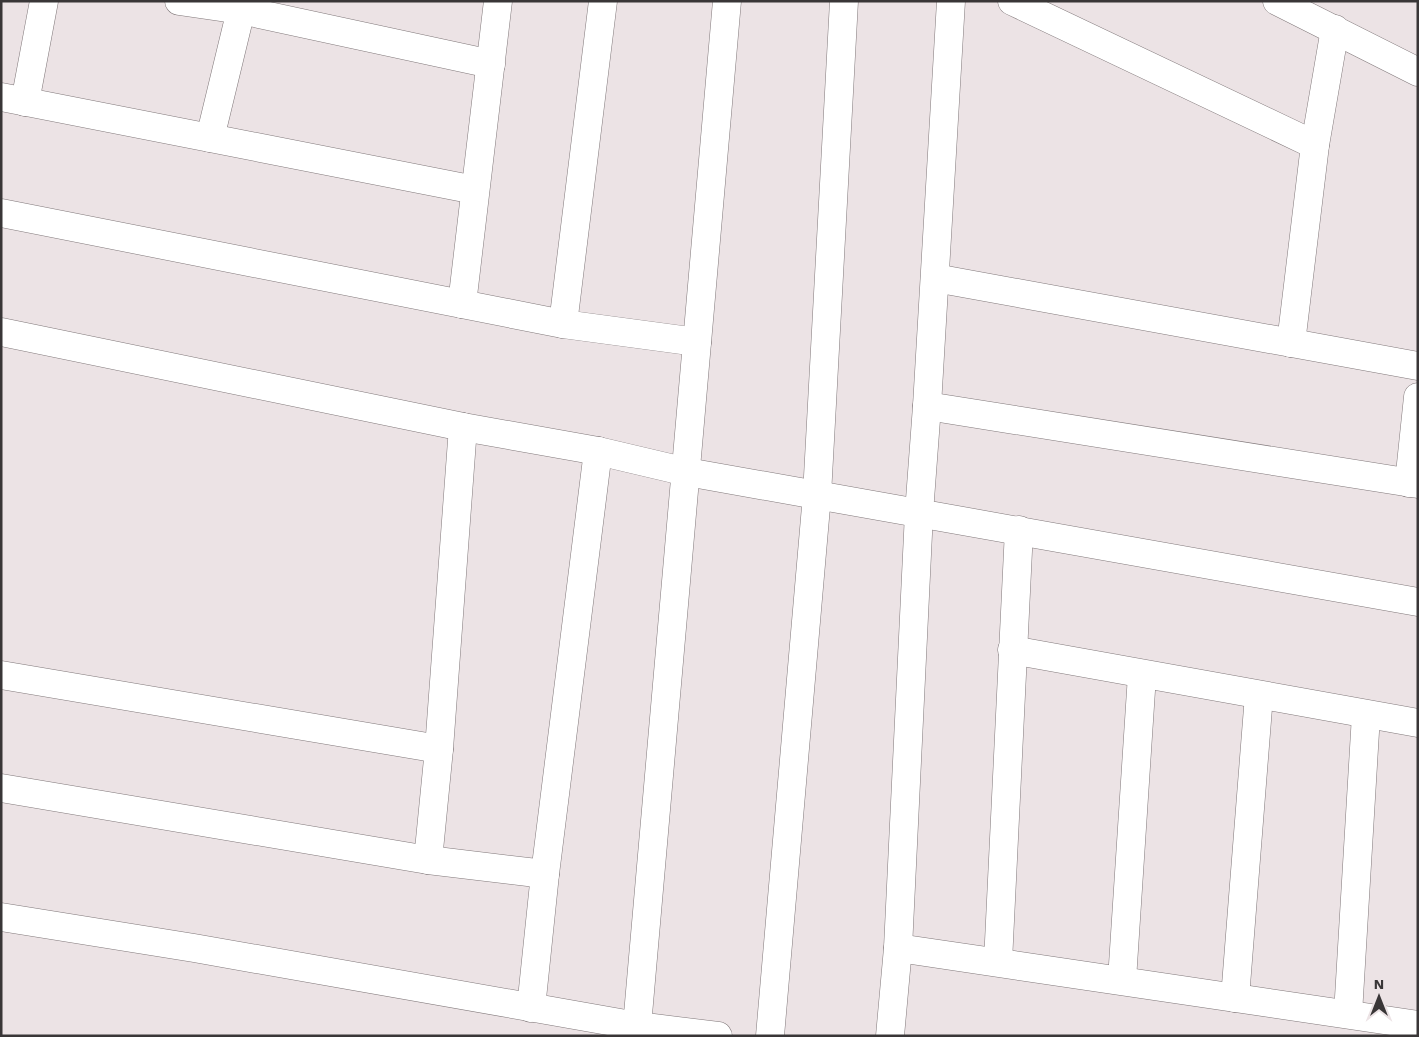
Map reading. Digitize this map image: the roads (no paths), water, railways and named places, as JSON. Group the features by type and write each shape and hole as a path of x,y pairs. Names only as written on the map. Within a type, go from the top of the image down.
{"street":[{"path":"44,1 13,100 475,190"},
{"path":"179,1 241,10 491,64"},
{"path":"462,304 498,1"},
{"path":"563,324 603,1"},
{"path":"637,1026 727,1"},
{"path":"770,1036 818,495 844,1"},
{"path":"890,1036 898,948 919,513 935,278 950,1"},
{"path":"1012,1 1315,145"},
{"path":"1277,1 1418,72"},
{"path":"210,138 241,10"},
{"path":"1291,343 1315,145 1335,29"},
{"path":"1,213 563,324 698,342"},
{"path":"935,278 1418,366"},
{"path":"1,332 463,427 598,452 687,472 1418,602"},
{"path":"927,406 1413,484 1418,397"},
{"path":"428,860 439,749 463,427"},
{"path":"531,1008 545,874 598,452"},
{"path":"998,962 1019,530"},
{"path":"1012,650 1142,675 1418,723"},
{"path":"1,675 439,749"},
{"path":"1122,980 1142,675"},
{"path":"1234,998 1259,695"},
{"path":"1348,1014 1366,715"},
{"path":"1,788 428,860 545,874"},
{"path":"1,917 194,948 637,1026 718,1036"},
{"path":"898,948 1418,1025"}]}
